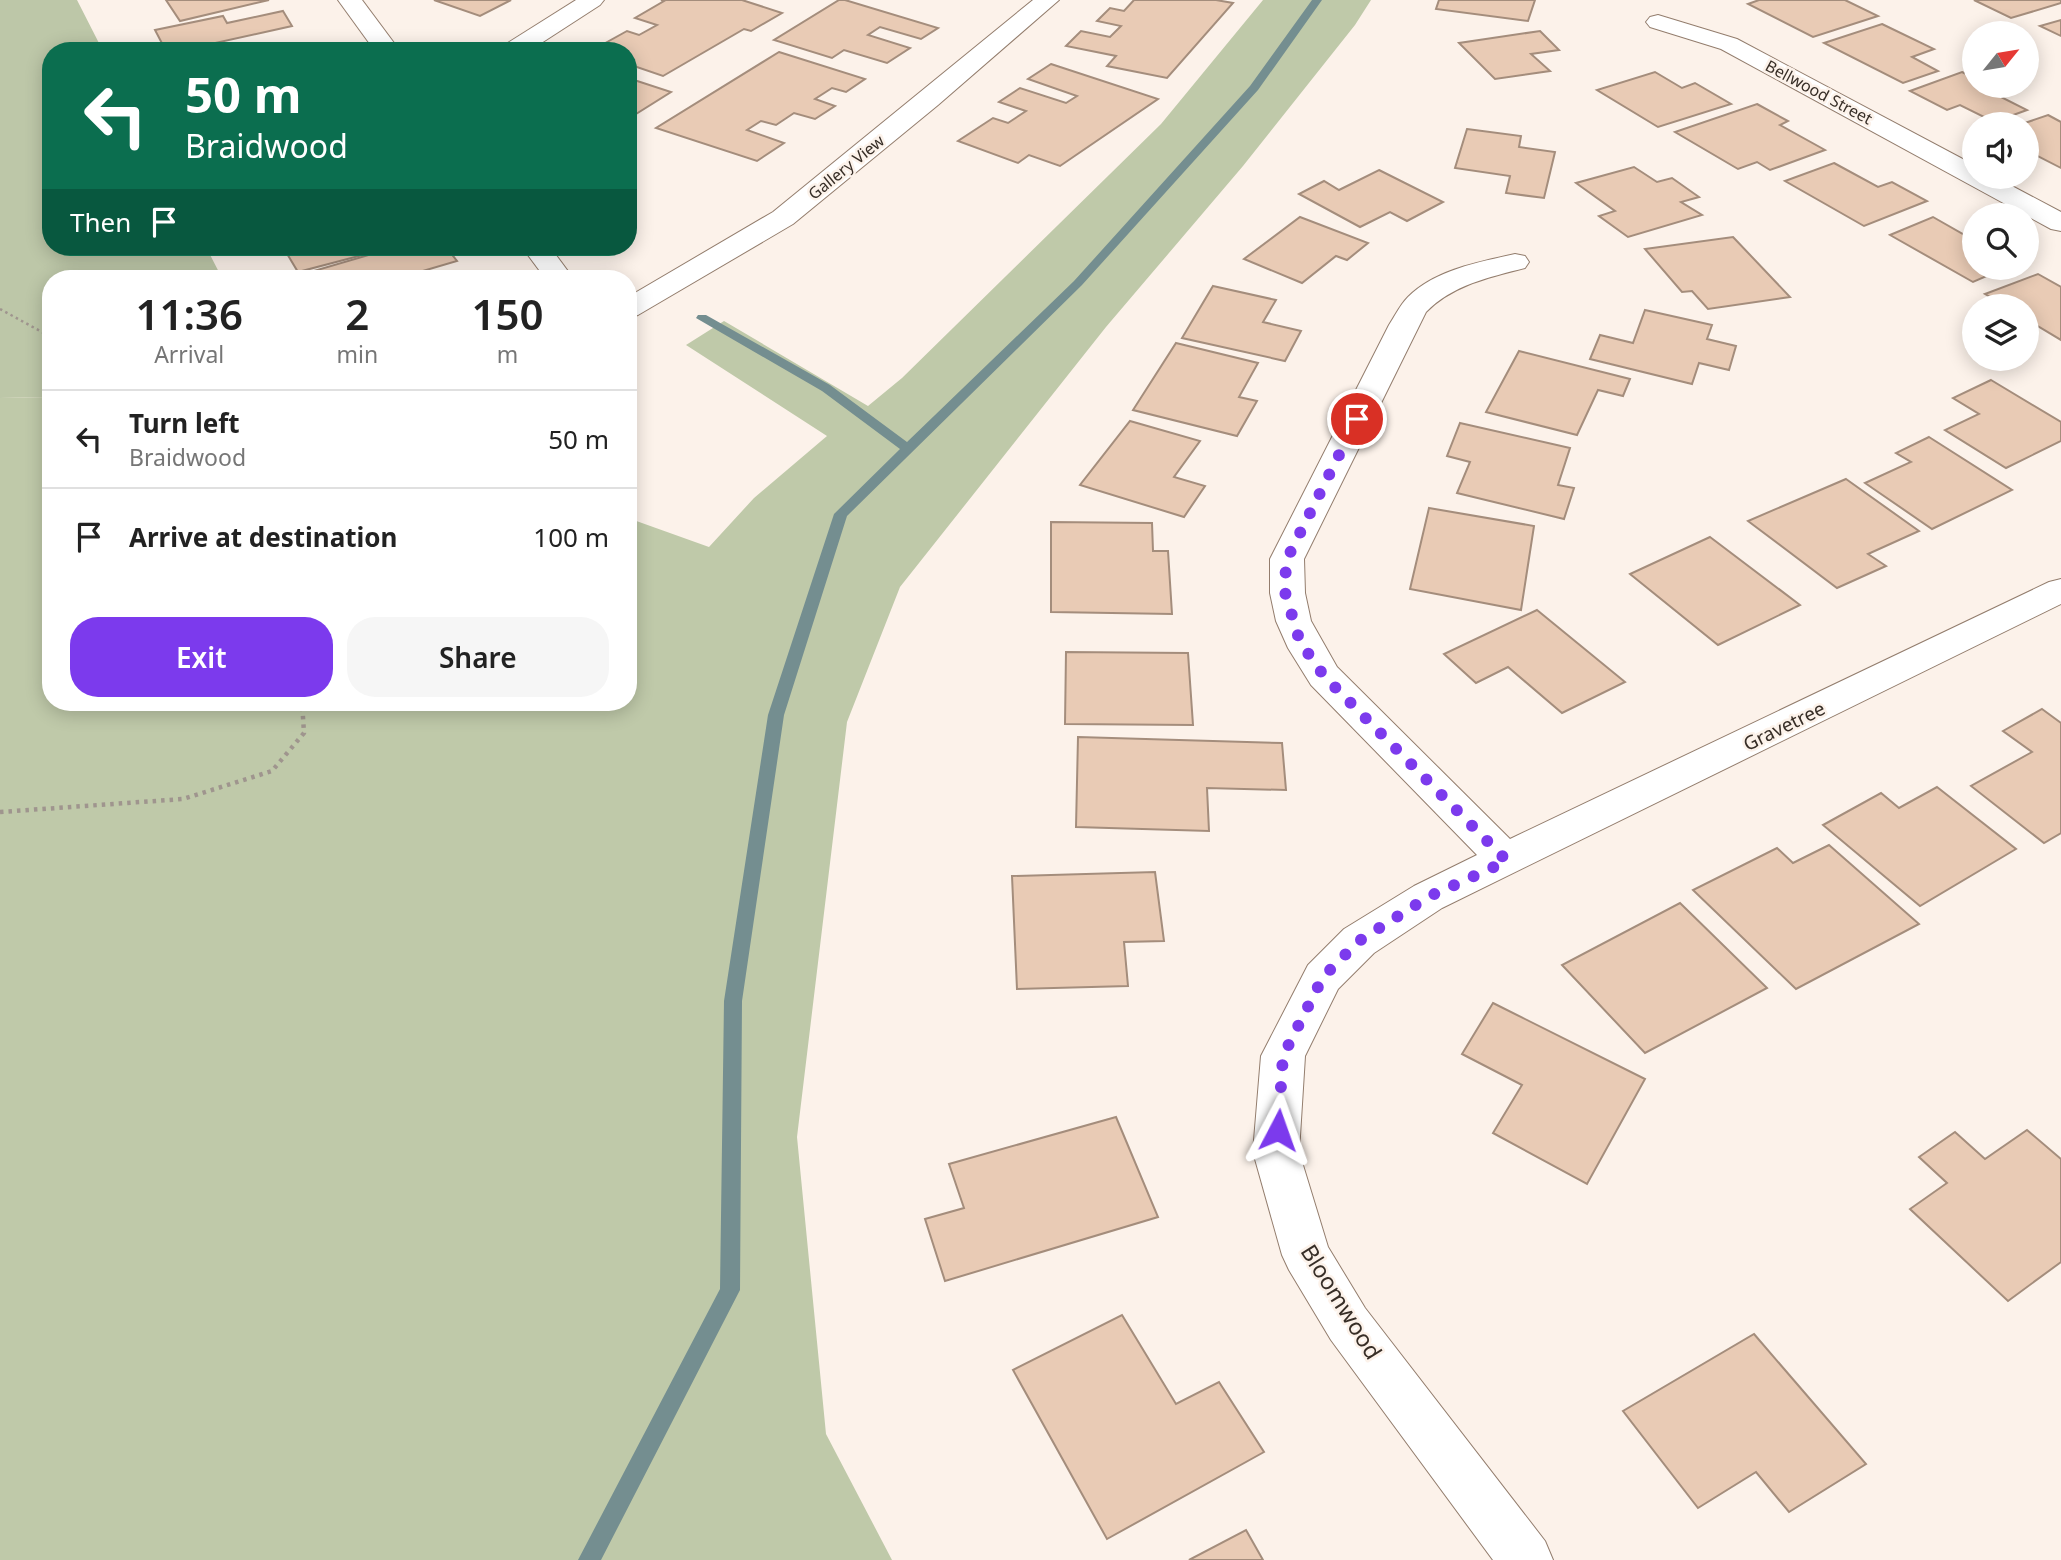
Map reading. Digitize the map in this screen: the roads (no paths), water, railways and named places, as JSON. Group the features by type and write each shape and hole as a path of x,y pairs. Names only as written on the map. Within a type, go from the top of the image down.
{"street":[{"path":"350,0 381,42"},
{"path":"526,42 592,0"},
{"name":"Gallery View","path":"637,304 783,218 1047,0"},
{"name":"Bellwood Street","path":"1658,22 1730,44 1962,169"},
{"name":"Bellwood Street","path":"1999,189 2061,223"},
{"path":"1507,861 1324,676 1300,642 1284,589 1287,559 1404,325 1418,303 1446,284 1487,268 1515,262"},
{"name":"Gravetree","path":"1507,861 2061,590"},
{"name":"Bloomwood","path":"1507,861 1428,897 1359,941 1323,977 1283,1056 1276,1152 1306,1255 1348,1324 1526,1560"}],"waterway":[{"path":"908,449 1078,283 1254,88 1317,0"},
{"path":"702,318 826,388 908,449"},
{"path":"589,1560 730,1290 733,1001 776,715 841,514 908,449"}]}
